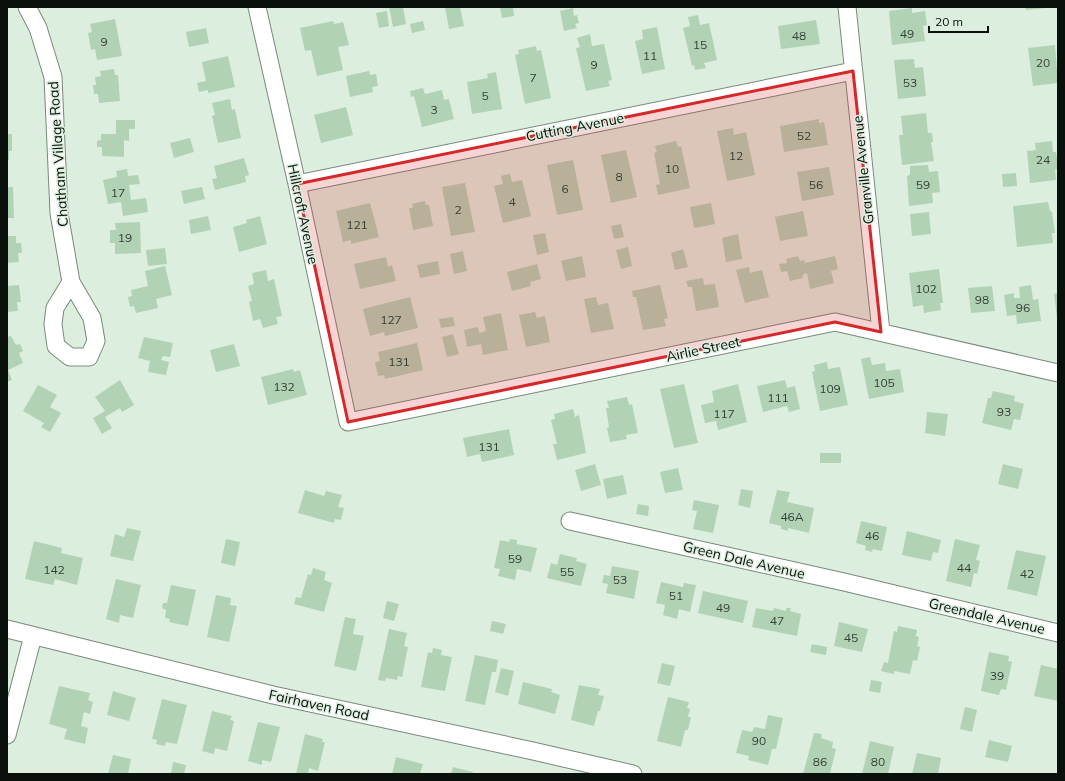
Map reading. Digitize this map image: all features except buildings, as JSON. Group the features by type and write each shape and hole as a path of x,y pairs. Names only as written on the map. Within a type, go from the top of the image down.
{"street":[{"name":"Chatham Village Road","path":"26,7 38,28 53,77 59,212 71,282"},
{"name":"Hillcroft Avenue","path":"257,7 348,422"},
{"name":"Granville Avenue","path":"847,7 881,332"},
{"name":"Cutting Avenue","path":"297,184 853,71"},
{"name":"Airlie Street","path":"348,422 835,322 1058,373"},
{"name":"Green Dale Avenue","path":"570,521 917,600"},
{"name":"Greendale Avenue","path":"917,600 1058,633"},
{"name":"Fairhaven Road","path":"7,629 273,695 533,750 633,774"},
{"path":"7,735 33,636"}],"highlighted area":[{"path":"853,71 881,332 835,322 348,422 297,184"}]}
